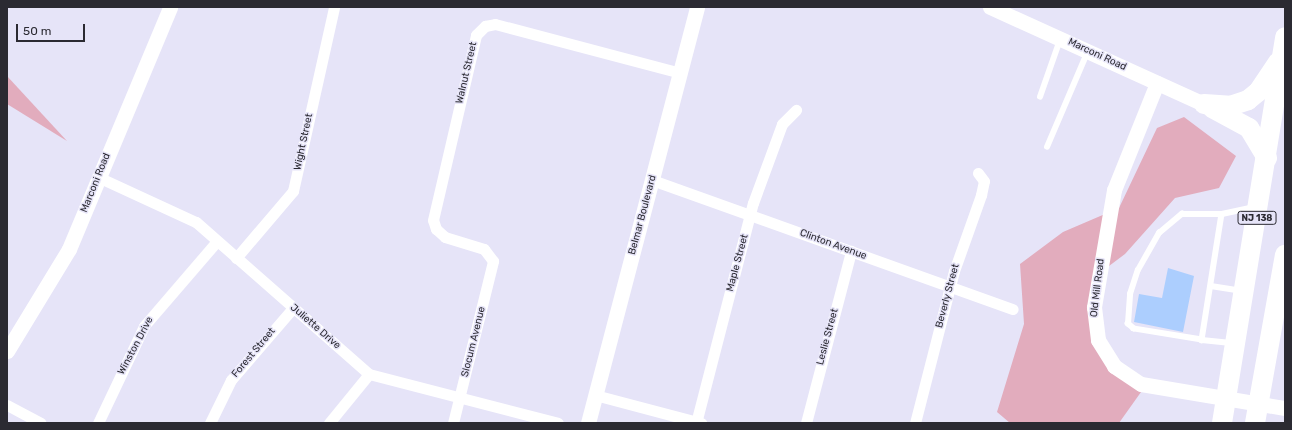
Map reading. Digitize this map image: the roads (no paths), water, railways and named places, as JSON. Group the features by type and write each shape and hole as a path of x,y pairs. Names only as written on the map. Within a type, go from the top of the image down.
{"highway":[{"name":"NJ 138","path":"1222,423 1267,158 1285,37"},
{"path":"1204,104 1230,106 1248,100 1258,92 1282,56"},
{"path":"1204,104 1249,128 1267,158"},
{"path":"1257,414 1284,265"}],"street":[{"name":"Marconi Road","path":"7,351 59,270 170,7"},
{"name":"Wight Street","path":"236,258 293,191 334,7"},
{"name":"Belmar Boulevard","path":"588,423 697,7"},
{"name":"Marconi Road","path":"990,7 1204,104"},
{"name":"Walnut Street","path":"493,261 484,249 445,237 436,229 433,220 474,40 480,30 495,24 680,73"},
{"name":"Old Mill Road","path":"1157,83 1114,190 1094,307 1095,330 1109,360 1132,380 1151,387 1226,400 1257,414 1285,408"},
{"name":"Maple Street","path":"698,423 750,214 782,124 796,110"},
{"name":"Beverly Street","path":"914,423 950,286 981,195 984,181 978,173"},
{"name":"Juliette Drive","path":"98,177 184,214 369,374 558,423"},
{"name":"Clinton Avenue","path":"652,180 1013,309"},
{"name":"Winston Drive","path":"98,423 144,326 217,241"},
{"name":"Leslie Street","path":"806,423 850,251"},
{"name":"Slocum Avenue","path":"453,423 493,261"},
{"name":"Forest Street","path":"210,423 231,380 293,308"},
{"path":"329,423 369,374"},
{"path":"595,395 698,423"},
{"path":"7,405 41,423"}],"lane":[{"path":"1040,97 1060,38"},
{"path":"1047,147 1088,51"},
{"path":"1236,344 1134,329 1128,324 1130,294 1138,270 1159,233 1182,214 1222,214 1259,207"},
{"path":"1202,340 1222,214"},
{"path":"1211,286 1244,291"}]}
